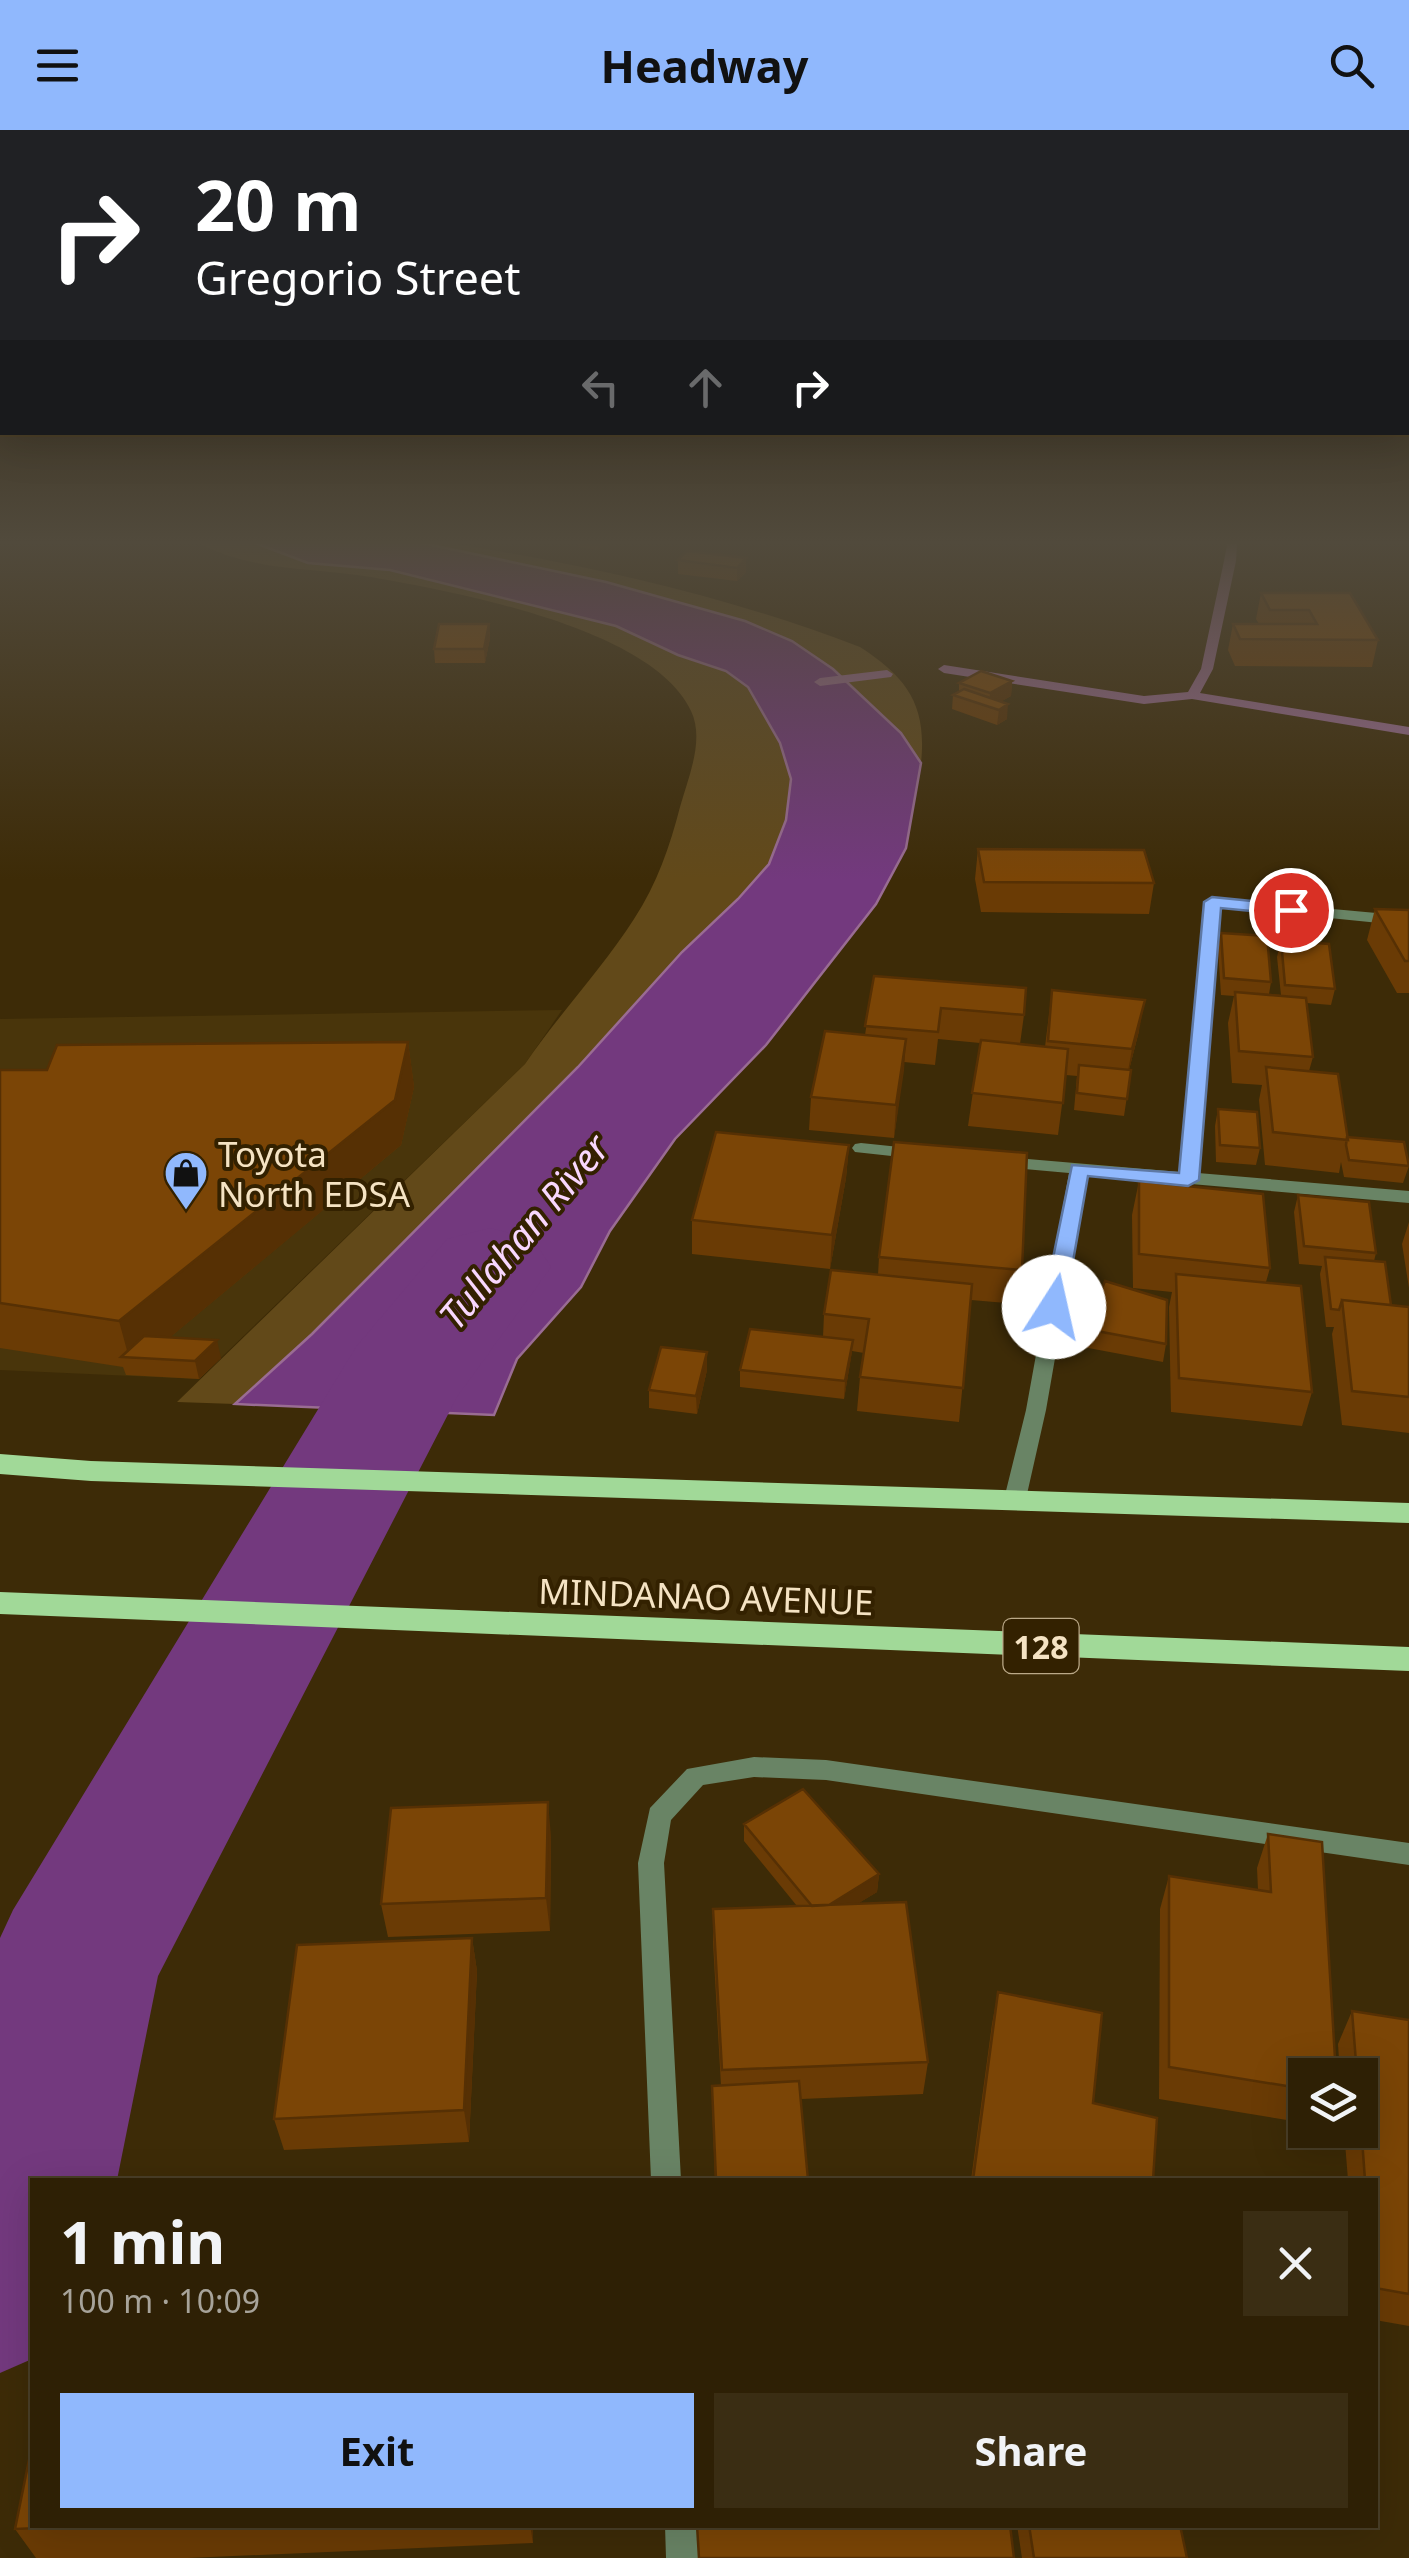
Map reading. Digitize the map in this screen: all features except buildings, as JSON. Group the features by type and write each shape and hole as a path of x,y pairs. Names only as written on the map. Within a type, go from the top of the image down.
{"main road":[{"path":"0,1464 90,1471 692,1492 1409,1513"},
{"name":"MINDANAO AVENUE","path":"10,1604 1409,1660"}],"street":[{"path":"1188,1180 1212,902 1409,921"},
{"path":"861,1148 940,1156"},
{"path":"980,1160 1409,1197"},
{"path":"1014,1503 1036,1410 1079,1169"},
{"path":"666,2178 650,1862 658,1816 696,1776 754,1767 826,1770 1409,1854"},
{"path":"682,2528 683,2558"}],"shaded area":[{"path":"630,653 674,653 726,671 748,687 780,743 791,779 786,820 769,864 682,952 578,1067 312,1334 235,1404 177,1402 525,1064 634,919 672,836 694,759 696,734 691,711 670,682"},
{"path":"804,653 869,653 891,670 917,709 921,763 901,733 833,669"},
{"name":"Toyota North EDSA","path":"562,1010 525,1064 199,1379 0,1370 0,1019"}],"water":[{"path":"674,653 810,653 833,669 901,733 921,763 906,848 876,904 766,1045 675,1139 610,1231 581,1287 517,1359 494,1415 235,1404 312,1334 578,1067 682,952 769,864 786,820 791,779 780,743 748,687 726,671"}],"waterway":[{"path":"1192,695 1207,669 1210,653"},
{"path":"944,669 1144,700 1192,695"},
{"path":"820,682 887,674"},
{"path":"1192,695 1409,731"},
{"name":"Tullahan River","path":"0,2275 74,1965 402,1378 490,1267"}],"place":[{"name":"Toyota North EDSA","path":"186,1211"}],"route":[{"path":"1054,1307 1079,1169 1188,1180 1212,902 1291,910"}]}
